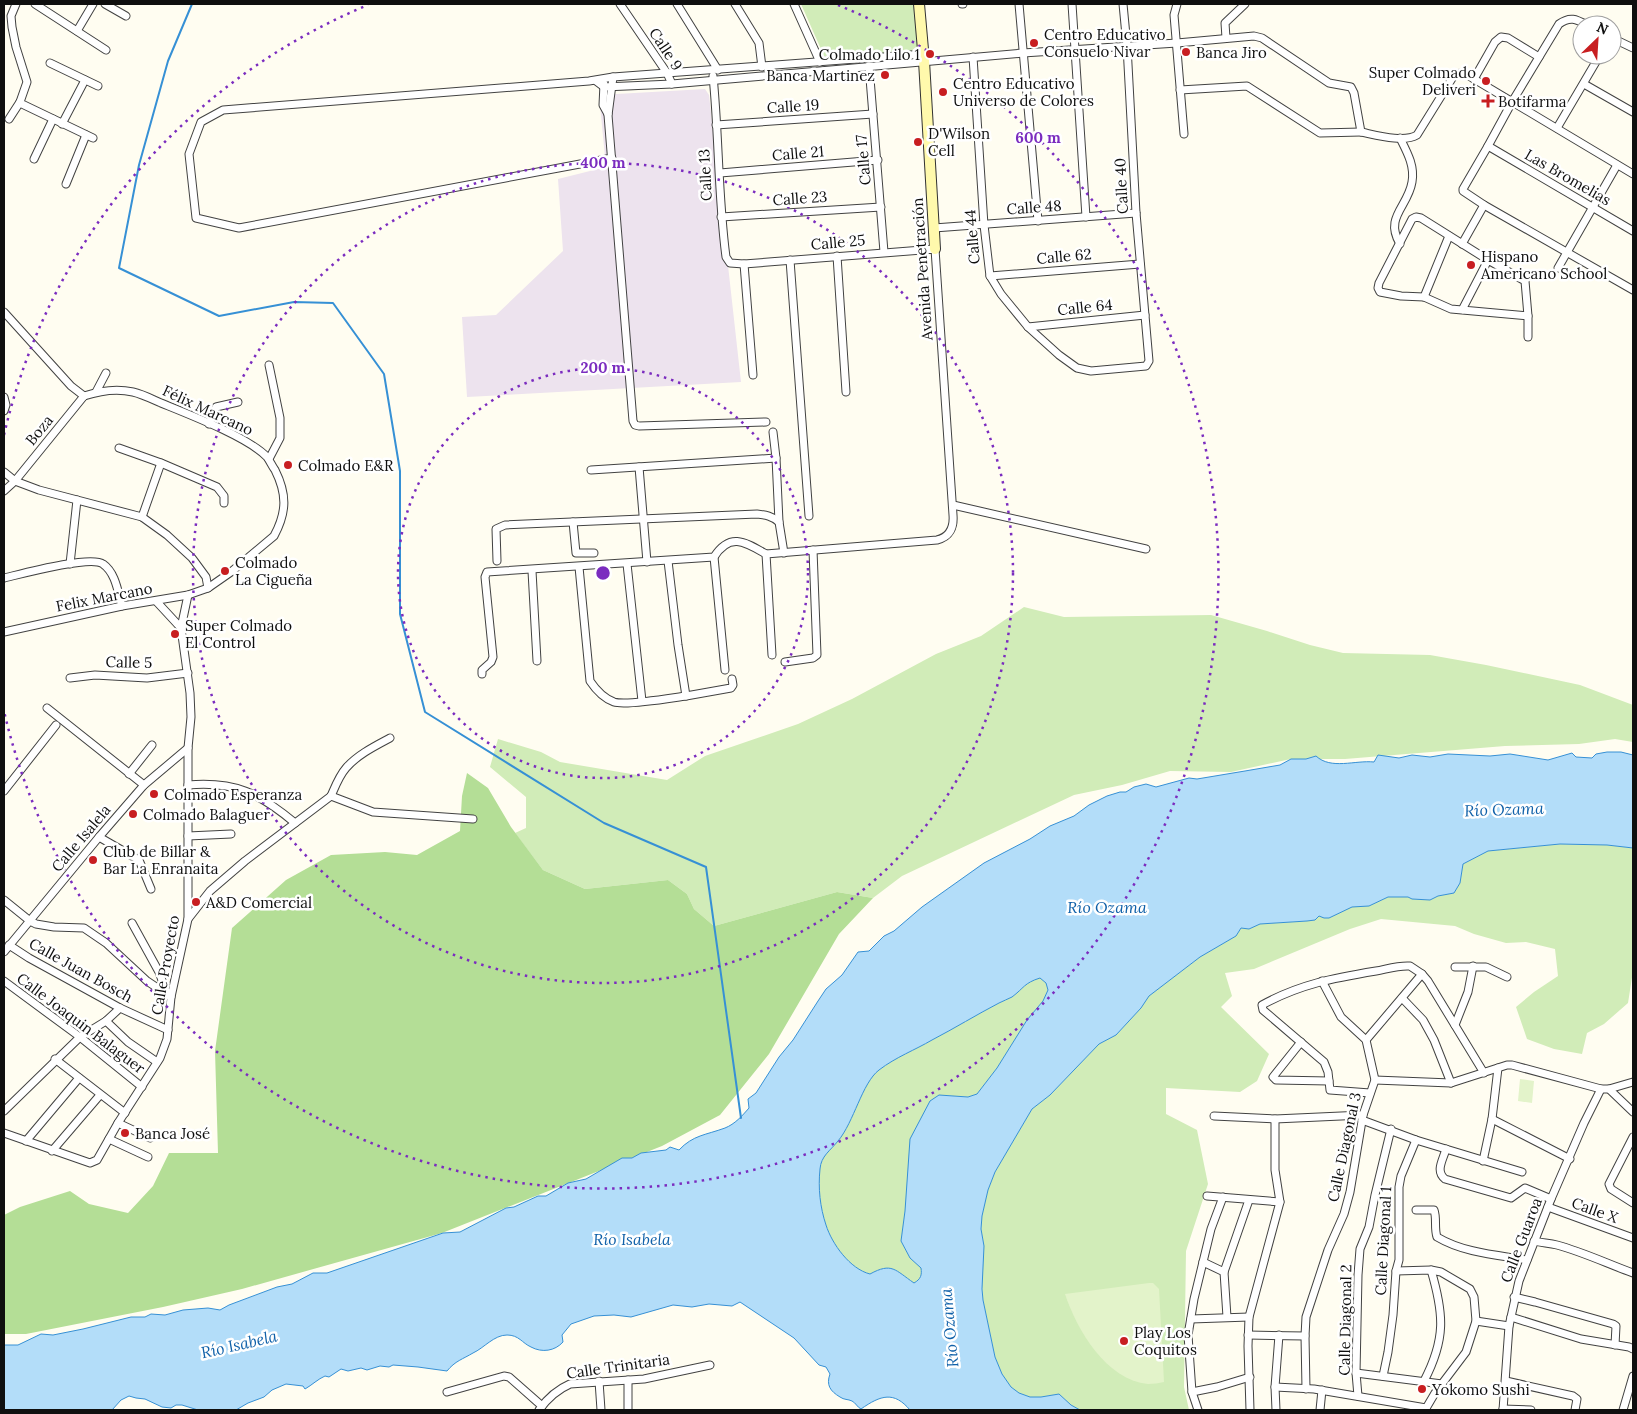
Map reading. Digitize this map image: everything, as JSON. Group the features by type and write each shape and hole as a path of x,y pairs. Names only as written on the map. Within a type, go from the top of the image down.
{"street":[{"path":"9,119 20,102 27,82 12,27 11,16 16,4"},
{"path":"35,4 106,50"},
{"path":"77,31 93,4"},
{"path":"105,4 126,16"},
{"name":"Calle 9","path":"620,4 667,73 672,84"},
{"path":"677,4 715,70"},
{"path":"735,4 758,43 762,67"},
{"path":"794,4 820,62"},
{"name":"Avenida Penetración","path":"812,550 937,540 950,532 954,521 919,4"},
{"path":"1019,4 1038,221"},
{"path":"1072,4 1086,217"},
{"name":"Calle 40","path":"1123,4 1136,213 1149,361 1146,366"},
{"path":"1177,4 1174,15 1184,134"},
{"path":"1226,38 1225,23 1245,4"},
{"path":"1572,18 1559,24 1463,188 1465,194 1484,206 1568,251 1633,290"},
{"path":"612,158 239,228 196,218 189,154 200,122 222,110 596,81 609,77 820,62 973,57 1254,36 1262,38 1329,83 1352,87 1361,132"},
{"path":"1474,79 1495,42 1501,37 1508,38 1539,57"},
{"name":"Calle 44","path":"973,57 984,225 990,276 1001,294 1028,326 1059,355 1078,368 1091,371 1146,366"},
{"path":"596,81 608,87 672,84 870,66 924,58"},
{"path":"50,63 98,86"},
{"path":"1557,128 1594,65"},
{"name":"Calle 17","path":"870,66 884,252"},
{"name":"Calle 13","path":"715,70 713,80 720,173 721,217 728,261 730,263 744,264"},
{"path":"1180,90 1247,86 1320,133 1361,132 1409,139 1417,135 1456,74 1461,73 1633,174"},
{"path":"609,77 603,105 608,115 612,158 632,421 635,425 640,426 766,422"},
{"path":"62,124 85,80"},
{"path":"1584,84 1633,112"},
{"path":"20,102 90,136 66,184"},
{"name":"Calle 19","path":"716,125 873,114"},
{"path":"34,159 53,119"},
{"path":"1400,138 1411,160 1413,181 1411,189 1397,214 1395,223 1394,231 1400,244"},
{"name":"Las Bromelias","path":"1488,146 1633,231"},
{"name":"Calle 21","path":"720,173 878,160"},
{"path":"1558,268 1617,165"},
{"path":"1462,244 1484,206"},
{"name":"Calle 23","path":"721,217 880,207"},
{"name":"Calle 48","path":"934,228 1136,213"},
{"path":"1528,316 1451,309 1424,297 1401,296 1380,292 1378,288 1412,219 1416,217 1421,218 1525,281 1528,316 1528,337"},
{"path":"1424,297 1449,236"},
{"name":"Calle 25","path":"744,264 935,249"},
{"path":"838,256 846,392"},
{"path":"790,260 809,516"},
{"path":"1462,310 1488,260"},
{"path":"744,264 753,375"},
{"name":"Calle 62","path":"990,276 1140,264"},
{"path":"4,312 71,386 84,396"},
{"name":"Calle 64","path":"1028,326 1145,315"},
{"path":"269,365 280,418 280,438 269,460"},
{"path":"96,392 106,373"},
{"name":"Félix Marcano","path":"84,396 96,392 119,390 134,392 244,440 259,450 269,460 282,484 285,504 278,530 274,536 208,588"},
{"name":"Boza","path":"4,491 15,481 84,396"},
{"path":"4,397 6,406 4,411"},
{"path":"209,424 216,407 238,402"},
{"path":"773,432 779,522 784,553"},
{"path":"118,448 161,463 217,487 224,496 224,503"},
{"path":"591,470 776,458"},
{"path":"142,516 161,463"},
{"path":"639,467 647,562"},
{"path":"4,472 15,481 39,490 142,516 167,535 192,558 206,577 208,588"},
{"path":"70,564 77,500"},
{"path":"953,504 1146,548"},
{"path":"497,560 495,534 499,526 757,514 775,518 779,522"},
{"path":"573,522 576,553 594,553"},
{"path":"725,670 714,557 720,548 731,542 741,541 748,543 766,554 812,550 817,655 813,658 785,662"},
{"path":"766,554 772,655"},
{"path":"482,674 482,670 491,662 493,657 485,575 487,572 532,571 714,557"},
{"path":"4,578 91,560 103,564 115,581 122,606"},
{"path":"668,560 686,696"},
{"path":"627,564 642,701"},
{"path":"579,567 590,681 598,692 613,702 642,701 732,688 732,679"},
{"path":"532,571 537,661"},
{"name":"Felix Marcano","path":"4,632 122,606 188,595 208,588"},
{"name":"Calle Proyecto","path":"52,1151 90,1163 97,1160 157,1062 167,1039 169,996 188,919 188,748 191,717 182,628 188,595"},
{"path":"156,601 182,628"},
{"name":"Calle 5","path":"70,678 95,675 147,678 188,673"},
{"path":"47,708 144,785"},
{"path":"4,791 56,725"},
{"path":"188,919 210,891 245,861 331,796 342,773 348,766 370,749 390,738"},
{"path":"129,774 152,745"},
{"name":"Calle Isalela","path":"4,952 144,785 188,748"},
{"path":"188,785 225,784 249,792 275,806 296,823"},
{"path":"331,796 373,812 473,819"},
{"path":"188,836 231,834"},
{"path":"99,837 139,860 151,889"},
{"path":"4,900 30,921 54,927 84,928 106,943 147,981 169,996"},
{"path":"132,923 159,972 169,996"},
{"name":"Calle Juan Bosch","path":"9,945 120,1008 168,1030"},
{"path":"1370,1093 1332,1092 1329,1089 1324,1062 1261,1007 1262,1005 1290,991 1322,981 1405,966 1415,968 1422,974 1484,1073"},
{"path":"1455,1025 1468,992 1473,966"},
{"path":"1455,968 1486,966 1507,977"},
{"path":"1322,981 1341,1017 1366,1040 1422,974"},
{"name":"Calle Joaquin Balaguer","path":"4,981 80,1037 142,1087"},
{"path":"1402,998 1424,1020 1451,1083"},
{"path":"4,1111 80,1037 106,1021 120,1008"},
{"path":"106,1021 128,1042 157,1062"},
{"name":"Calle Diagonal 3","path":"1306,1388 1304,1336 1306,1318 1315,1288 1344,1214 1350,1192 1362,1117 1374,1080 1366,1040"},
{"path":"1301,1042 1273,1078 1276,1080 1329,1081"},
{"path":"56,1060 125,1113"},
{"path":"1374,1080 1451,1083 1507,1065 1515,1065 1605,1089 1633,1112"},
{"path":"1482,1160 1492,1120 1498,1068"},
{"path":"26,1141 79,1078"},
{"path":"1605,1089 1633,1082"},
{"name":"Calle Guaroa","path":"1503,1410 1509,1326 1514,1297 1551,1199 1584,1124 1605,1089"},
{"path":"4,1133 52,1151 100,1095"},
{"path":"1214,1116 1275,1119 1362,1117 1416,1140 1522,1172"},
{"path":"1250,1410 1249,1317 1280,1202 1275,1170 1275,1119"},
{"path":"1492,1120 1570,1159"},
{"path":"118,1123 150,1138"},
{"name":"Calle Diagonal 2","path":"1358,1396 1356,1373 1360,1249 1369,1227 1391,1129"},
{"path":"1633,1137 1631,1147 1610,1184 1610,1187 1633,1203"},
{"path":"109,1139 148,1157"},
{"name":"Calle Diagonal 1","path":"1383,1376 1391,1333 1396,1271 1399,1260 1399,1187 1401,1176 1416,1140"},
{"path":"1446,1149 1439,1171 1445,1179 1511,1198 1525,1188 1551,1199"},
{"path":"1207,1196 1280,1202"},
{"path":"1198,1410 1192,1392 1188,1335 1194,1299 1211,1229 1223,1197"},
{"path":"1227,1317 1224,1272 1249,1200"},
{"name":"Calle X","path":"1548,1207 1633,1238"},
{"path":"1416,1210 1434,1210 1434,1228 1437,1237 1448,1244 1527,1260"},
{"path":"1534,1241 1554,1244 1633,1274"},
{"path":"1203,1262 1224,1272"},
{"path":"1276,1387 1322,1390 1426,1409 1466,1352 1476,1321 1474,1297 1470,1289 1441,1272 1431,1270 1396,1271"},
{"path":"1424,1381 1433,1365 1440,1343 1442,1320 1431,1270"},
{"path":"1514,1297 1613,1324 1616,1326 1615,1345"},
{"path":"1192,1319 1249,1317"},
{"path":"1511,1317 1581,1339 1633,1349"},
{"path":"1476,1321 1509,1326"},
{"path":"1248,1335 1304,1336"},
{"path":"1276,1410 1278,1335"},
{"name":"Calle Trinitaria","path":"540,1408 552,1394 570,1384 644,1379 710,1365"},
{"path":"1356,1373 1442,1384"},
{"path":"447,1392 504,1376 509,1377 540,1408"},
{"path":"1192,1392 1217,1387 1250,1376"},
{"path":"1623,1410 1633,1376"},
{"path":"628,1380 628,1410"},
{"path":"599,1381 601,1410"},
{"path":"1506,1381 1573,1396 1576,1399 1575,1410"},
{"path":"1320,1410 1322,1390"},
{"path":"1503,1410 1531,1410"}],"shaded area":[{"path":"705,89 709,95 741,382 467,397 462,317 496,315 563,251 558,179 606,167 599,95"}],"green space":[{"path":"801,4 914,4 918,52 824,56"},
{"path":"1024,607 1064,617 1211,615 1343,653 1430,655 1580,685 1633,705 1633,742 1615,739 1579,744 1505,746 1345,759 1291,759 1231,772 1170,771 1122,785 1074,795 902,876 873,898 837,892 714,926 694,909 687,894 668,880 585,889 543,870 515,833 526,828 526,797 490,767 498,739 541,752 560,762 667,780 705,756 798,724 852,699 936,654 981,636"},
{"path":"467,773 488,788 511,827 543,870 585,889 668,880 687,894 694,909 714,926 837,892 873,898 839,934 769,1054 720,1115 662,1146 442,1233 242,1289 163,1307 26,1334 4,1334 4,1215 20,1207 70,1191 89,1204 128,1213 153,1186 169,1153 218,1153 215,1051 232,928 286,880 331,855 385,852 417,855 460,831 462,796"},
{"path":"1560,844 1607,845 1633,848 1633,971 1628,1003 1604,1024 1587,1033 1582,1054 1554,1049 1527,1039 1516,1007 1558,976 1555,949 1526,942 1506,943 1474,934 1455,926 1381,919 1350,929 1254,969 1225,973 1232,996 1221,1007 1269,1054 1257,1081 1240,1092 1166,1088 1166,1114 1197,1130 1208,1184 1186,1251 1184,1387 1189,1410 1080,1410 1059,1394 1030,1397 1019,1393 1011,1387 1002,1374 995,1357 983,1300 981,1274 984,1246 981,1229 988,1190 995,1172 1032,1109 1050,1095 1099,1044 1116,1035 1141,1008 1149,996 1200,957 1236,936 1241,928 1249,929 1260,924 1307,921 1319,916 1329,918 1352,906 1369,906 1388,897 1430,900 1438,896 1454,893 1460,883 1463,864 1488,851"},
{"path":"1040,978 1046,983 1048,990 1043,1001 1027,1020 997,1068 977,1094 968,1097 939,1095 930,1101 905,1211 901,1241 910,1258 921,1267 920,1278 914,1283 893,1269 877,1270 870,1274 856,1267 837,1248 829,1232 821,1204 819,1176 822,1161 844,1133 873,1076 892,1061 1012,997 1027,984"},
{"path":"1520,1079 1534,1081 1532,1103 1518,1101"},
{"name":"Play Los Coquitos","path":"1153,1283 1159,1289 1164,1382 1148,1384 1133,1380 1119,1373 1106,1363 1085,1337 1065,1294"}],"water":[{"name":"Río Ozama","path":"1621,752 1633,755 1633,848 1607,845 1560,844 1488,851 1463,864 1460,883 1454,893 1438,896 1430,900 1388,897 1369,906 1352,907 1329,918 1319,916 1315,920 1260,924 1249,929 1241,928 1236,936 1200,957 1149,996 1141,1008 1116,1035 1099,1044 1050,1095 1032,1109 995,1172 988,1190 981,1229 984,1246 983,1300 995,1357 1002,1374 1011,1387 1019,1393 1030,1397 1059,1394 1080,1410 910,1410 898,1400 887,1397 881,1398 861,1409 852,1401 842,1398 834,1392 829,1385 830,1374 826,1367 819,1365 794,1338 740,1302 732,1306 709,1304 692,1307 673,1305 631,1317 614,1315 594,1316 571,1324 562,1335 563,1342 548,1350 535,1349 515,1336 502,1336 493,1339 477,1351 456,1362 447,1371 393,1365 367,1370 361,1368 348,1371 341,1369 329,1377 322,1377 305,1389 303,1386 286,1384 236,1410 198,1410 182,1405 176,1405 171,1408 162,1407 145,1399 129,1396 121,1400 112,1410 4,1410 4,1345 18,1345 41,1334 53,1335 131,1317 145,1317 151,1314 165,1315 183,1310 208,1308 220,1310 277,1287 292,1284 313,1273 327,1273 443,1233 460,1232 506,1208 514,1207 538,1196 546,1196 568,1183 586,1179 622,1158 632,1158 641,1153 666,1150 670,1147 679,1150 695,1138 729,1126 738,1120 749,1108 748,1099 756,1093 826,989 842,975 858,952 869,951 884,936 894,931 922,907 984,863 1030,839 1050,826 1074,816 1089,805 1107,796 1126,792 1134,787 1146,784 1156,787 1189,778 1197,779 1280,765 1291,759 1306,759 1316,756 1329,763 1344,764 1374,762 1378,755 1399,758 1412,755 1430,757 1448,754 1490,756 1510,754 1548,760 1572,753 1576,757 1592,758 1596,754","holes":["1040,978 1046,983 1048,990 1043,1001 1027,1020 997,1068 977,1094 968,1097 939,1095 930,1101 910,1139 901,1241 910,1258 921,1268 920,1278 914,1283 893,1269 877,1270 870,1274 856,1267 837,1248 829,1232 821,1204 819,1176 822,1161 844,1133 873,1076 892,1061 1012,997 1031,982"]}],"waterway":[{"path":"192,4 168,61 139,165 119,268 219,316 294,302 333,303 384,374 400,471 400,614 425,712 604,823 706,867 741,1118"}],"place":[{"name":"Centro Educativo Consuelo Nivar","path":"1034,43"},
{"name":"Banca Jiro","path":"1186,52"},
{"name":"Colmado Lilo 1","path":"930,54"},
{"name":"Banca Martinez","path":"885,75"},
{"name":"Super Colmado Deliveri","path":"1486,81"},
{"name":"Centro Educativo Universo de Colores","path":"943,92"},
{"name":"Botifarma","path":"1488,101"},
{"name":"D'Wilson Cell","path":"918,142"},
{"name":"Hispano Americano School","path":"1471,265"},
{"name":"Colmado E&R","path":"288,465"},
{"name":"Colmado La Cigueña","path":"225,571"},
{"name":"Super Colmado El Control","path":"175,634"},
{"name":"Colmado Esperanza","path":"154,794"},
{"name":"Colmado Balaguer","path":"133,814"},
{"name":"Club de Billar & Bar La Enranaita","path":"93,860"},
{"name":"A&D Comercial","path":"196,902"},
{"name":"Banca José","path":"125,1133"},
{"name":"Play Los Coquitos","path":"1124,1341"},
{"name":"Yokomo Sushi","path":"1422,1389"}],"water label":[{"name":"Río Isabela","path":"632,1239"},
{"name":"Río Isabela","path":"239,1344"}]}
